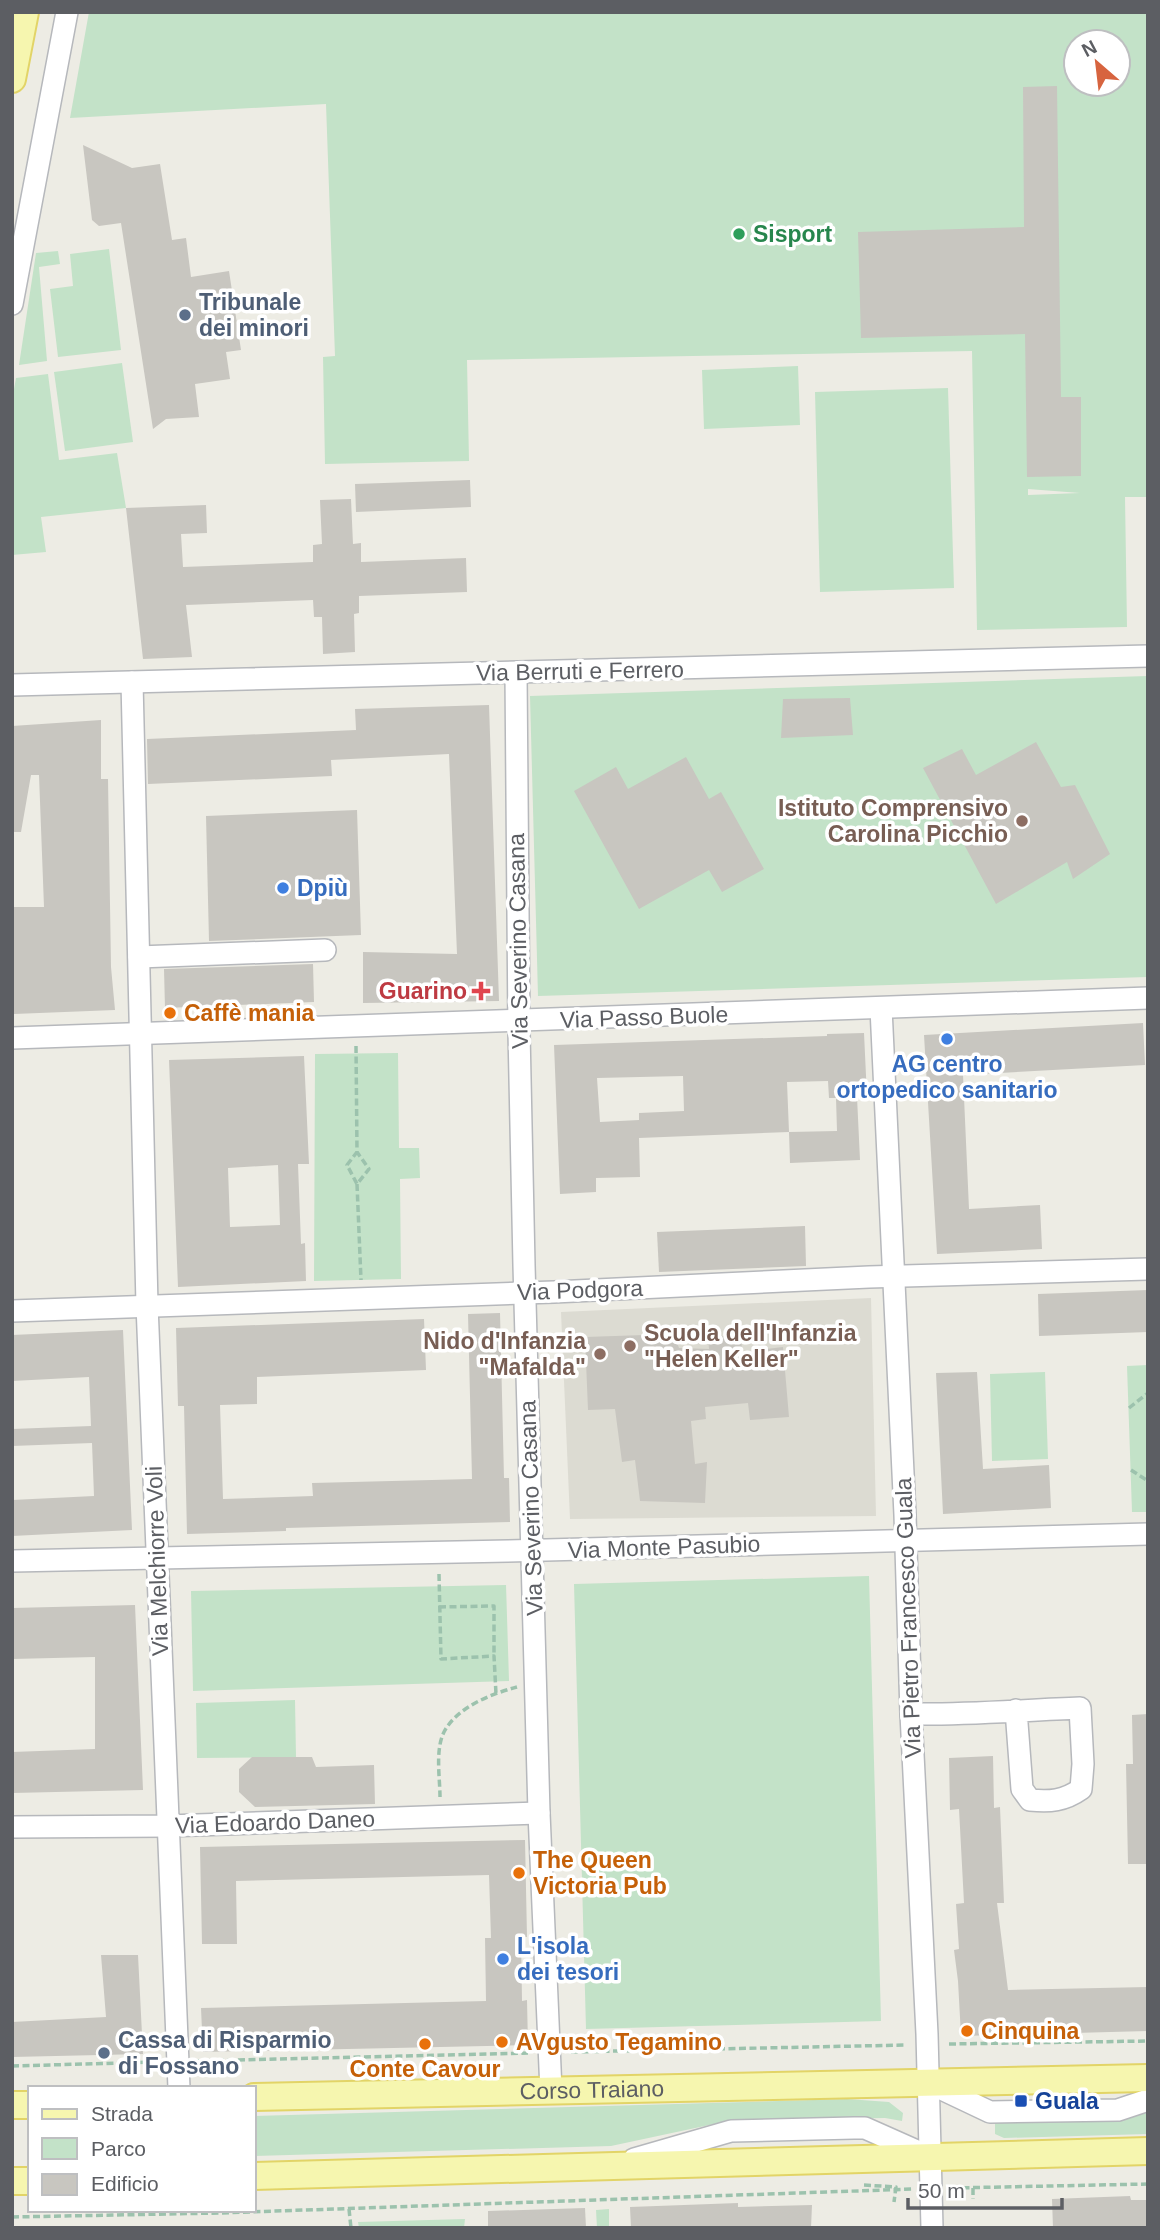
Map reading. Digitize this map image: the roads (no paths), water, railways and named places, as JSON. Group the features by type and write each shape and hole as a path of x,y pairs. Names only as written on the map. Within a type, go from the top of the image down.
{"main road":[{"path":"12,79 28,16"},
{"name":"Corso Traiano","path":"256,2097 1148,2078"},
{"path":"256,2176 1148,2151"}],"street":[{"path":"12,304 67,12"},
{"name":"Via Berruti e Ferrero","path":"12,685 1148,656"},
{"name":"Via Severino Casana","path":"516,673 525,1292 538,1814 551,2091"},
{"path":"132,682 141,1034"},
{"path":"139,957 326,950"},
{"name":"Via Passo Buole","path":"12,1038 1148,998"},
{"name":"Via Pietro Francesco Guala","path":"881,1008 929,2083 932,2228"},
{"name":"Via Melchiorre Voli","path":"141,1034 147,1305 179,2086"},
{"name":"Via Podgora","path":"12,1311 894,1276 1148,1269"},
{"name":"Via Monte Pasubio","path":"12,1561 1148,1534"},
{"path":"911,1714 1016,1710 1080,1708 1083,1764 1081,1789 1068,1798 1048,1802 1030,1800 1022,1789 1016,1710"},
{"name":"Via Edoardo Daneo","path":"12,1827 167,1826 538,1814"},
{"name":"Corso Traiano","path":"929,2083 990,2112 1118,2110 1148,2101"}],"place":[{"name":"Sisport","path":"739,234"},
{"name":"Tribunale dei minori","path":"185,315"},
{"name":"Istituto Comprensivo Carolina Picchio","path":"1022,821"},
{"name":"Dpiù","path":"283,888"},
{"name":"Guarino","path":"481,991"},
{"name":"Caffè mania","path":"170,1013"},
{"name":"AG centro ortopedico sanitario","path":"947,1039"},
{"name":"Scuola dell'Infanzia \"Helen Keller\"","path":"630,1346"},
{"name":"Nido d'Infanzia \"Mafalda\"","path":"600,1354"},
{"name":"The Queen Victoria Pub","path":"519,1873"},
{"name":"L'isola dei tesori","path":"503,1959"},
{"name":"Cinquina","path":"967,2031"},
{"name":"AVgusto Tegamino","path":"502,2042"},
{"name":"Conte Cavour","path":"425,2044"},
{"name":"Cassa di Risparmio di Fossano","path":"104,2053"},
{"name":"Guala","path":"1021,2101"}]}
